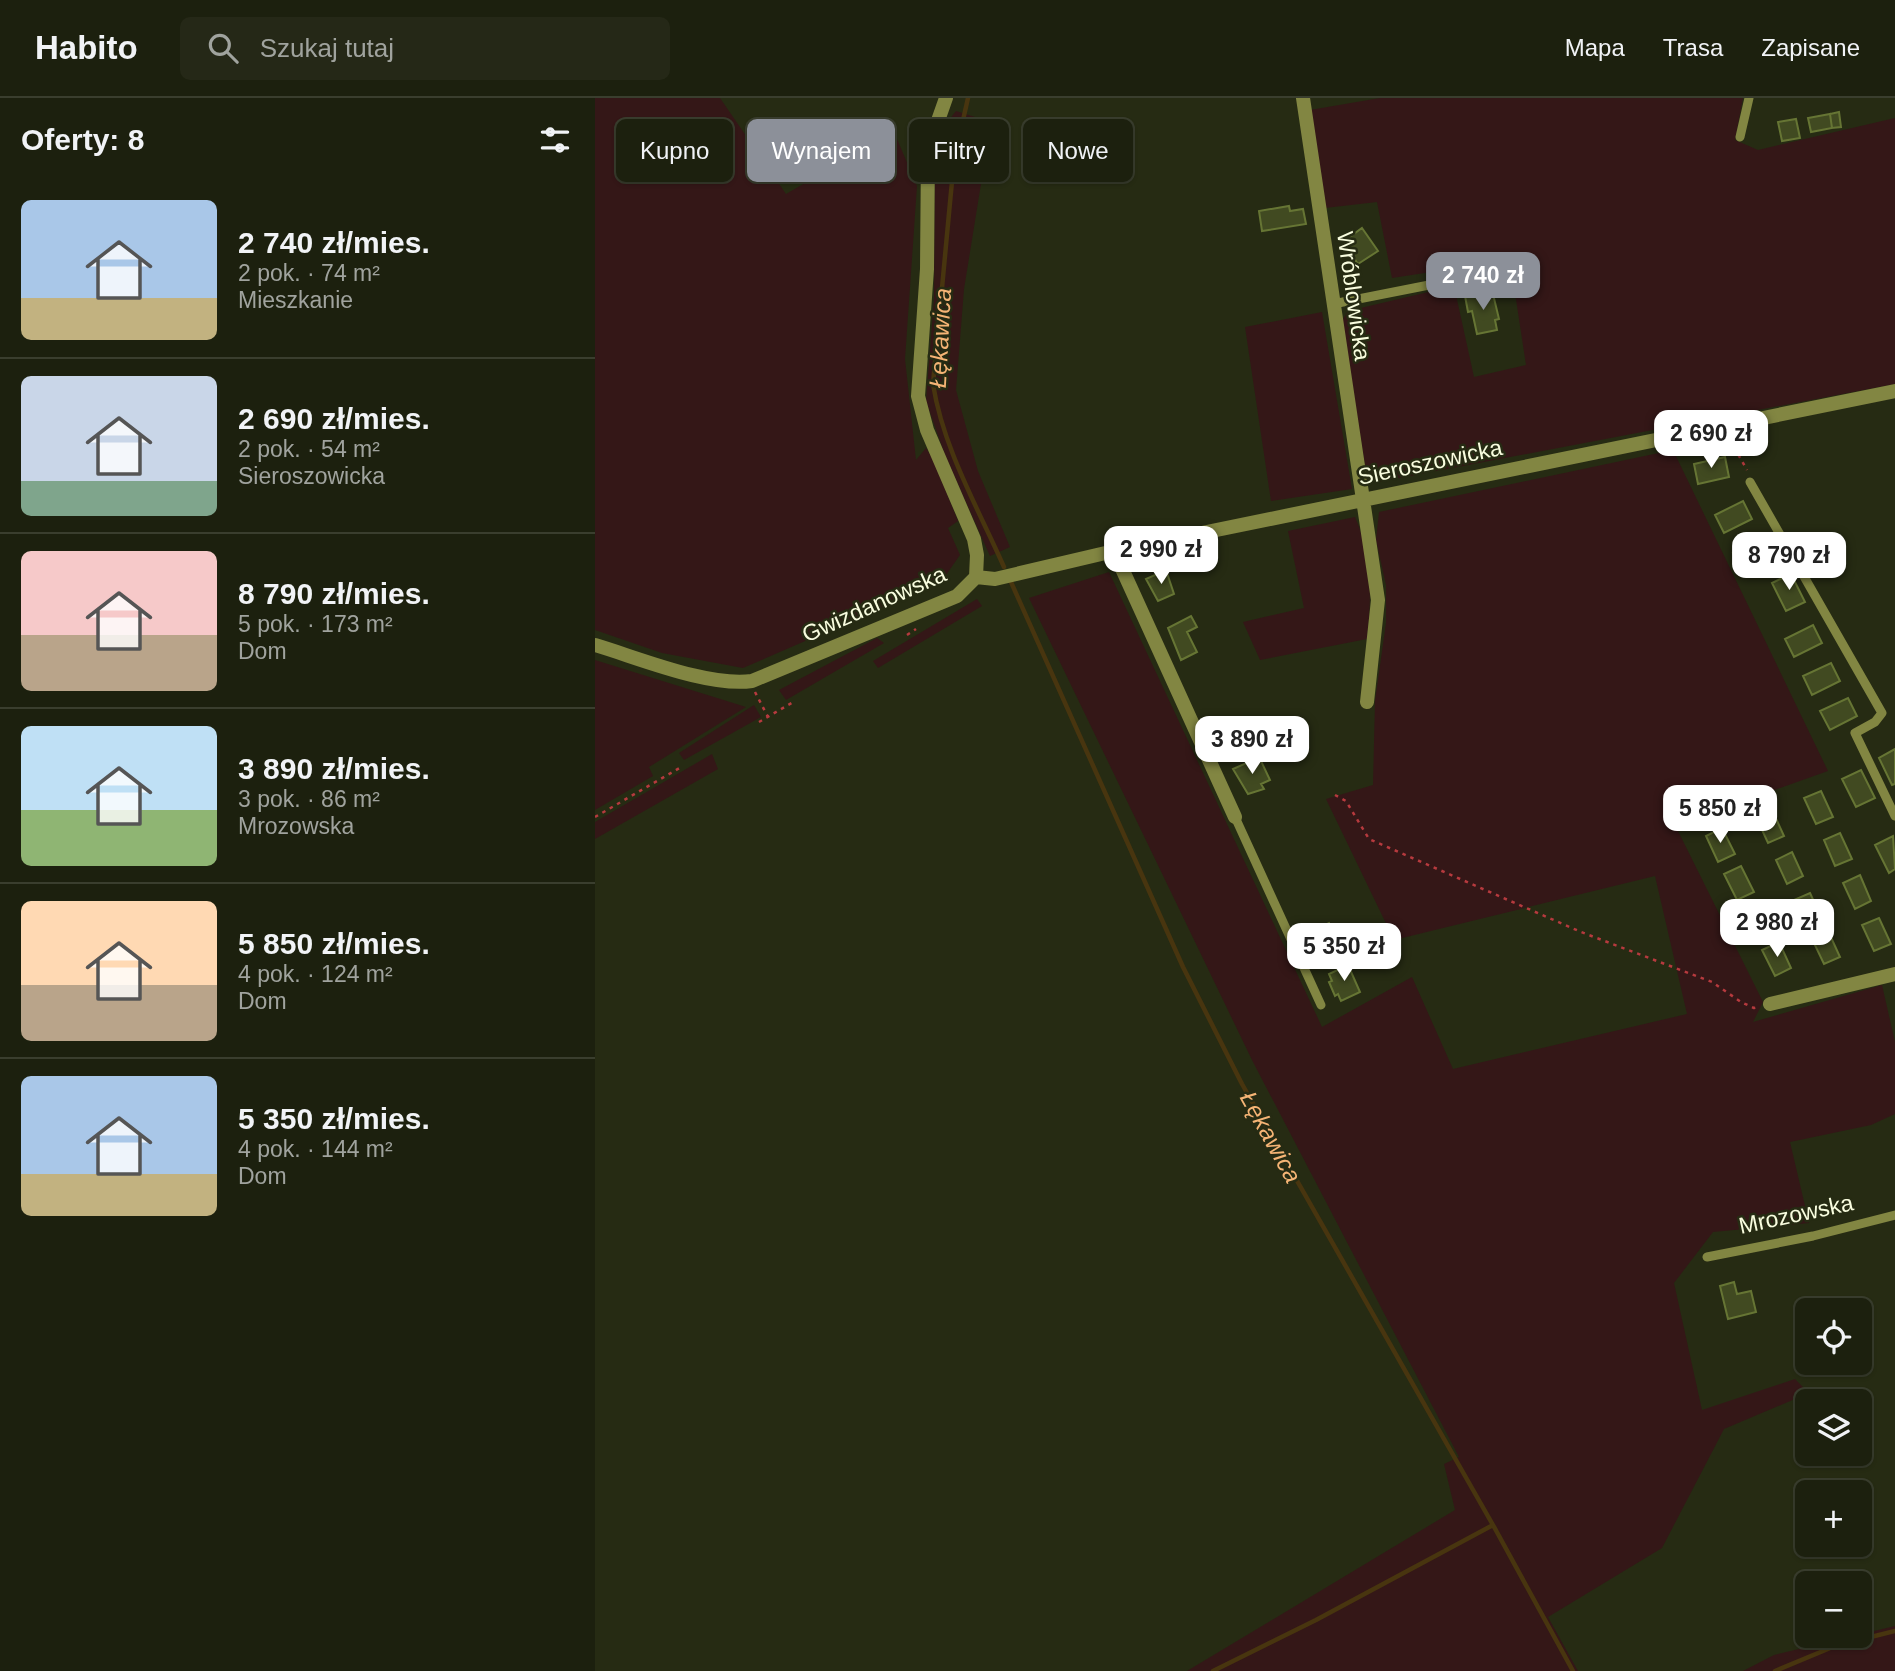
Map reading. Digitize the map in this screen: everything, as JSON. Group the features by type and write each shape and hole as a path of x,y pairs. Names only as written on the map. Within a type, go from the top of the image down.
{"street":[{"name":"Gwizdanowska","path":"595,645 711,680 736,684 752,681 957,596 976,577 977,555 974,539 927,430 918,396 927,269 928,149 946,98"},
{"name":"Wróblowicka","path":"1303,98 1378,600 1367,702"},
{"name":"Sieroszowicka","path":"976,577 995,579 1114,551 1895,391"},
{"path":"1114,551 1235,817"},
{"path":"1770,1004 1895,974"}],"lane":[{"path":"1740,137 1749,98"},
{"path":"1333,304 1505,270"},
{"path":"1750,482 1882,713 1875,722 1855,733 1895,816"},
{"path":"1235,817 1321,1005"},
{"name":"Mrozowska","path":"1707,1257 1813,1236 1895,1215"}],"path":[{"path":"1725,426 1729,439 1751,476 1750,482"},
{"path":"752,681 755,694 768,717"},
{"path":"759,722 795,701"},
{"path":"595,817 683,766"},
{"path":"1335,794 1346,801 1369,839 1581,932 1712,982 1754,1008"}],"shaded area":[{"path":"595,98 720,98 747,137 747,182 778,182 786,194 807,182 895,182 895,134 909,167 909,182 915,182 917,186 905,359 916,460 926,448 933,459 958,521 948,528 960,555 941,582 743,668 662,653 595,630"},
{"path":"1380,98 1743,98 1735,140 1758,150 1895,118 1895,384 1368,484 1342,321 1348,311 1454,286 1474,377 1526,365 1510,260 1392,278 1377,202 1325,208 1310,110"},
{"path":"956,111 981,119 950,119"},
{"path":"935,182 981,182 964,289 956,390 978,471 1010,547 990,556 945,455 926,401 934,299"},
{"path":"1322,312 1352,489 1271,501 1245,327"},
{"path":"1673,450 1828,771 1675,825 1763,1002 1753,1022 1882,985 1895,1042 1895,1114 1871,1125 1790,1142 1809,1223 1713,1232 1674,1283 1702,1410 1795,1379 1805,1389 1795,1389 1795,1399 1724,1429 1662,1548 1548,1617 1578,1671 1187,1671 1455,1510 1444,1464 1459,1457 1253,1062 1029,598 1109,572 1322,1027 1412,977 1453,1069 1687,1014 1655,876 1394,940 1326,799 1373,785 1375,701 1386,623 1386,585 1376,540 1379,512"},
{"path":"1355,517 1368,561 1370,608 1367,639 1260,660 1243,622 1304,608 1288,531"},
{"path":"977,599 982,606 878,668 873,661"},
{"path":"877,638 884,643 786,700 779,690"},
{"path":"595,660 746,707 649,767 653,776 595,810"},
{"path":"754,705 761,717 684,760 679,753"},
{"path":"712,754 718,769 595,839 595,822"},
{"path":"1895,1626 1895,1671 1743,1671 1774,1655 1803,1648 1872,1648 1872,1632"}],"building":[{"path":"1839,112 1841,127 1832,128 1830,114"},
{"path":"1830,114 1832,128 1811,132 1808,118"},
{"path":"1796,119 1800,138 1782,141 1778,122"},
{"path":"1289,206 1290,211 1303,209 1306,224 1262,231 1259,211"},
{"path":"1362,228 1378,251 1358,264 1343,242"},
{"path":"1481,292 1483,299 1486,298 1485,295 1493,294 1499,319 1495,320 1497,330 1477,334 1472,311 1468,312 1465,296"},
{"path":"1725,457 1729,477 1698,484 1694,464"},
{"path":"1743,501 1752,519 1724,533 1715,515"},
{"path":"1761,539 1770,557 1742,571 1733,553"},
{"path":"1166,570 1174,594 1158,601 1146,579"},
{"path":"1791,574 1805,602 1786,611 1772,583"},
{"path":"1191,616 1197,627 1187,632 1197,652 1181,660 1168,628"},
{"path":"1813,625 1822,643 1794,657 1785,639"},
{"path":"1831,663 1840,681 1812,695 1803,676"},
{"path":"1848,698 1857,716 1830,730 1820,711"},
{"path":"1895,749 1895,784 1892,785 1879,758"},
{"path":"1251,761 1253,765 1261,761 1270,780 1261,784 1264,789 1248,794 1233,769"},
{"path":"1861,770 1875,798 1856,807 1842,779"},
{"path":"1821,791 1833,817 1816,824 1804,798"},
{"path":"1773,812 1784,836 1768,843 1757,819"},
{"path":"1722,828 1735,854 1718,862 1706,836"},
{"path":"1840,833 1852,859 1835,866 1824,840"},
{"path":"1893,836 1895,869 1889,873 1875,845"},
{"path":"1792,852 1803,876 1787,884 1776,860"},
{"path":"1741,866 1754,892 1737,900 1724,874"},
{"path":"1860,875 1871,901 1855,909 1843,883"},
{"path":"1810,893 1821,917 1805,924 1794,900"},
{"path":"1760,904 1773,930 1756,938 1743,912"},
{"path":"1879,918 1891,944 1874,951 1862,925"},
{"path":"1329,923 1341,950 1322,958 1319,952 1315,953 1310,932"},
{"path":"1829,933 1840,957 1824,964 1813,941"},
{"path":"1779,942 1791,968 1775,976 1762,950"},
{"path":"1348,965 1360,992 1341,1001 1338,994 1335,996 1329,982 1332,981 1329,974"},
{"path":"1734,1282 1737,1294 1751,1291 1756,1312 1728,1319 1720,1286"}],"waterway":[{"name":"Łękawica","path":"968,98 954,160 933,384 953,454 1004,567"},
{"name":"Łękawica","path":"1011,582 1183,967 1242,1084 1573,1671"},
{"path":"1213,1671 1316,1620 1493,1525"},
{"path":"1775,1671 1835,1646 1895,1631"}]}
